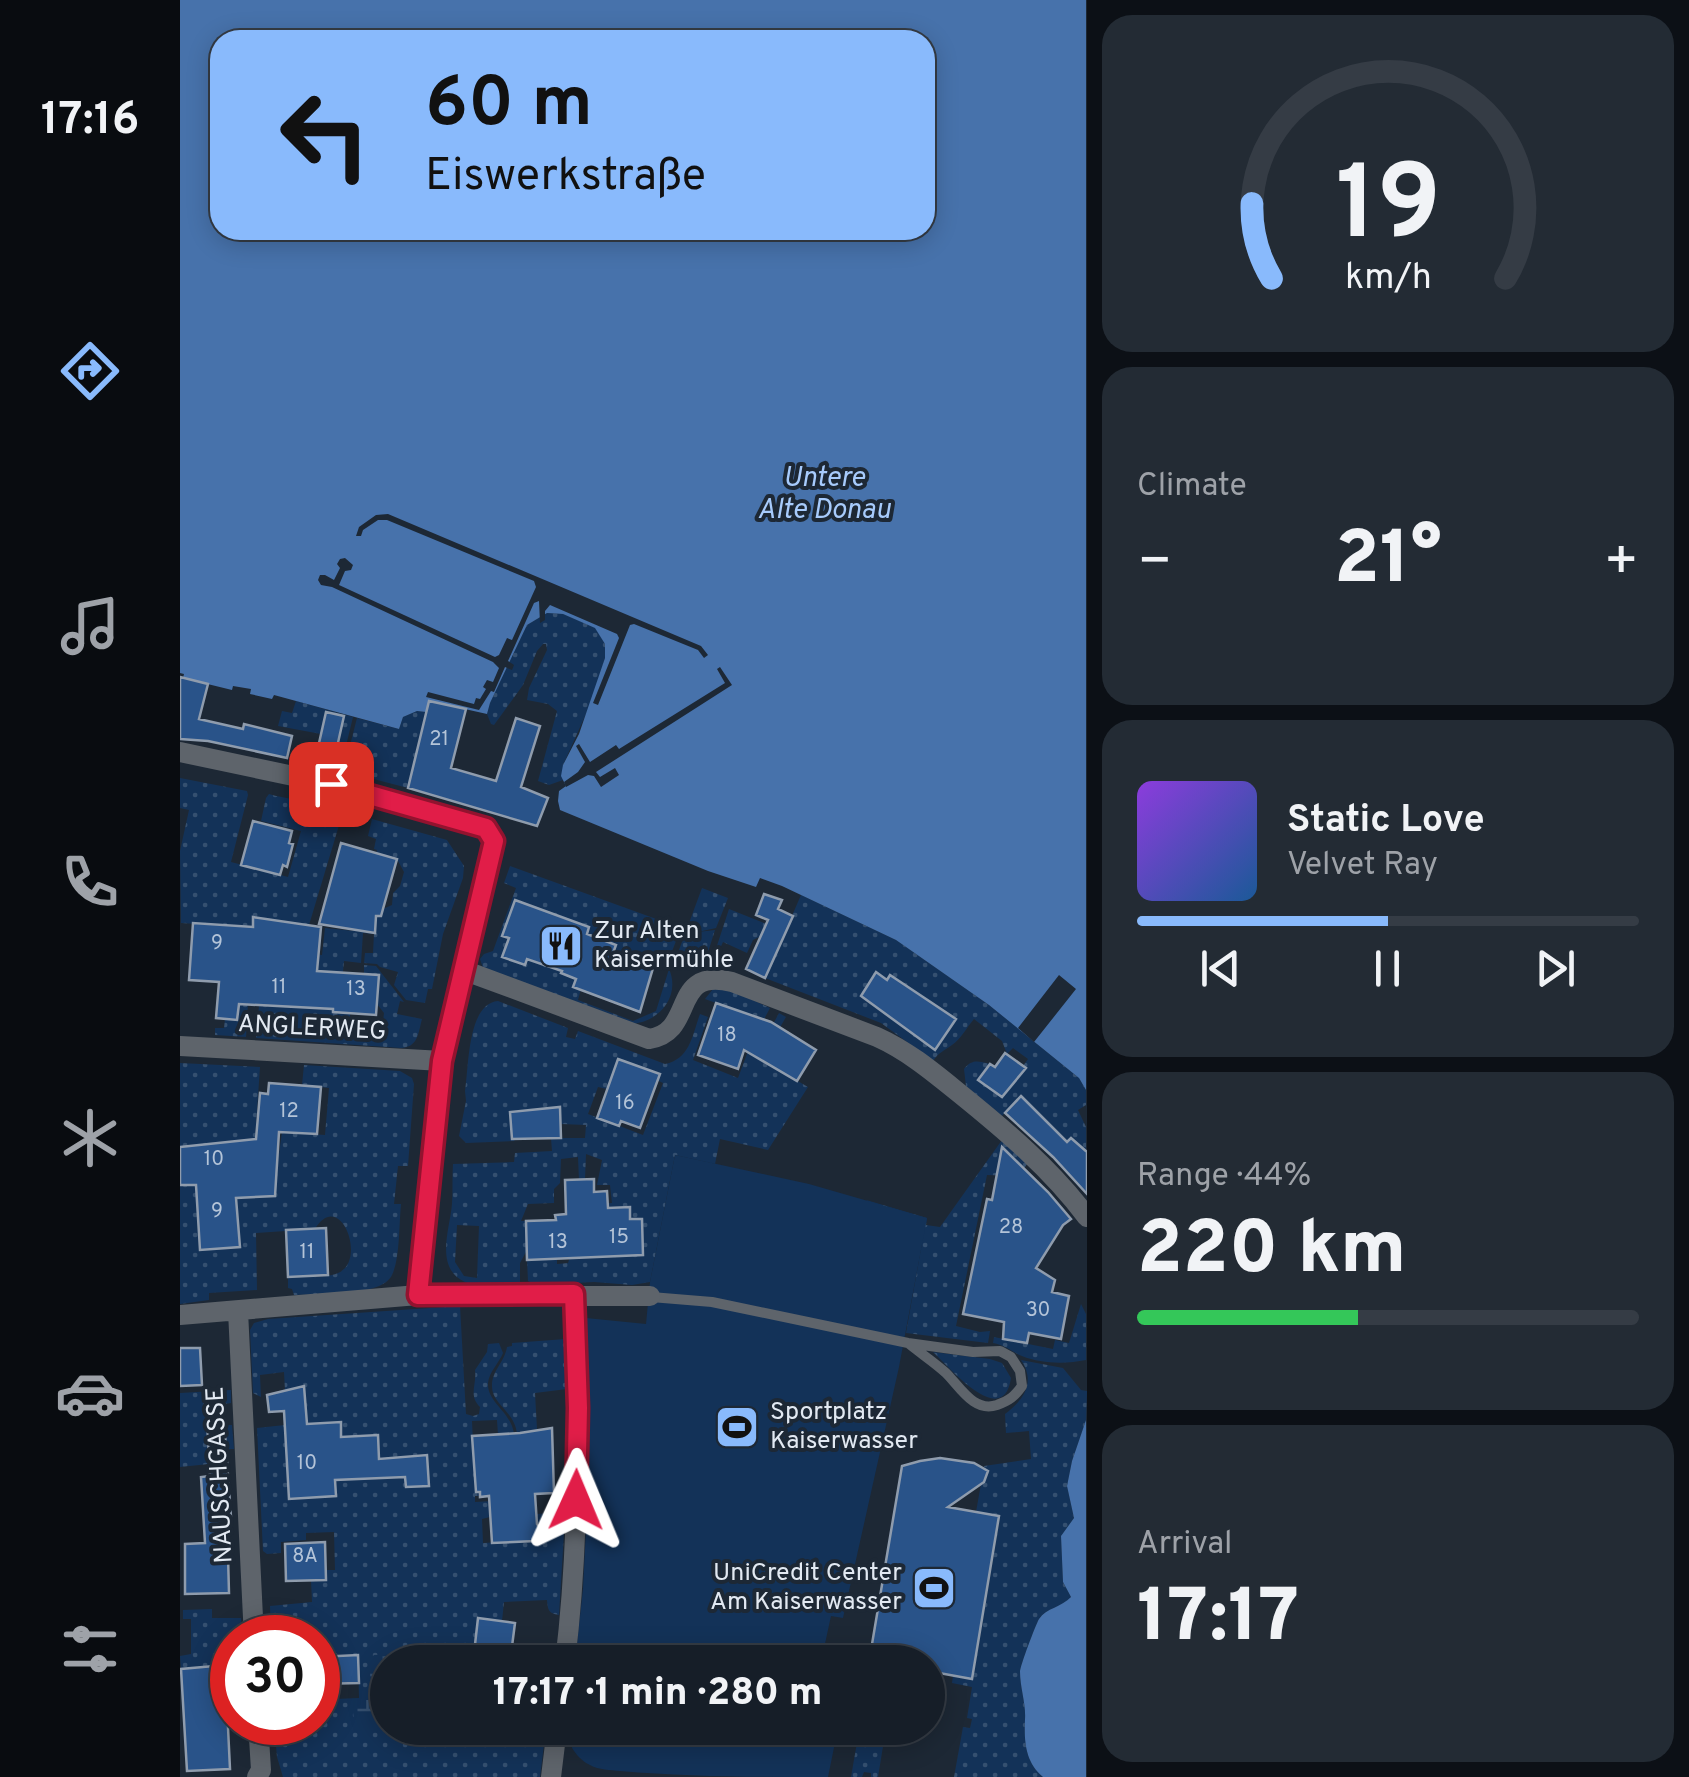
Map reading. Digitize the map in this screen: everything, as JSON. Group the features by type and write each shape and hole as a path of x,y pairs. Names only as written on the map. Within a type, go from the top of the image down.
{"street":[{"path":"180,752 331,784 486,828 494,841 442,1061 418,1295"},
{"path":"463,970 649,1040 661,1038 672,1029 695,986 719,979 877,1037 917,1060 1015,1139 1086,1217"},
{"name":"ANGLERWEG","path":"180,1046 442,1061"},
{"path":"567,1645 576,1531 578,1408 574,1294"},
{"path":"180,1315 418,1295 650,1296"},
{"name":"NAUSCHGASSE","path":"238,1311 253,1615"},
{"path":"257,1777 259,1745"},
{"path":"551,1777 555,1745"}],"lane":[{"path":"650,1296 712,1302 908,1343 973,1352 1000,1351 1011,1356 1020,1371 1022,1386 1012,1399 990,1408 980,1406 908,1343"}],"green space":[{"path":"547,613 563,614 596,628 605,644 605,658 590,705 563,765 563,780 549,785 538,781 557,711 548,704 527,700 546,644 537,651 523,685 494,725 487,714 527,625"},
{"path":"296,701 353,717 343,758 335,756 344,716 326,712 321,734 278,726 282,711 292,713"},
{"path":"426,712 408,788 358,775 361,761 347,757 357,718 399,729 403,717"},
{"path":"180,778 247,791 231,862 288,877 301,831 261,821 269,794 343,812 309,925 253,917 246,1037 215,1035 215,1028 224,1028 225,1019 237,1020 243,927 181,923 180,851 189,810 180,808"},
{"path":"372,819 447,840 464,866 425,1003 406,1000 394,985 398,972 377,964 364,963 365,953 373,953 374,934 363,933 361,963 344,961 343,972 335,973 333,1012 350,1013 350,1020 383,1022 384,1013 377,1004 379,976 364,974 364,965 376,966 404,1002 400,1001 397,1014 422,1019 416,1039 401,1048 256,1038 259,1006 302,1007 267,950 322,955 325,928 354,931 358,913 324,902 327,894 383,909 392,905 393,893 404,872 397,859 376,854 376,839 368,836"},
{"path":"510,866 681,928 666,967 614,949 615,944 587,934 588,927 515,901 502,935 531,948 561,974 576,979 581,989 578,1000 633,1021 656,1011 669,969 672,989 665,1006 650,1019 630,1024 483,968 480,959 493,951 516,888 504,883"},
{"path":"702,888 728,898 716,928 698,932 715,930 703,968 676,958"},
{"path":"801,895 896,940 989,1005 1079,1078 1086,1090 1086,1105 1078,1110 1086,1127 1086,1152 1072,1138 1067,1142 1020,1097 1002,1116 966,1086 967,1066 976,1062 990,1064 979,1080 1003,1097 1028,1059 1013,1048 1007,1054 1002,1041 974,1019 958,1040 933,1061 881,1023 765,978"},
{"path":"729,909 774,927 753,940 747,953 723,942 717,955 729,961 709,970"},
{"path":"728,988 770,1008 761,1025 770,1030 779,1013 786,1017 764,1055 765,1062 808,1087 768,1150 720,1139 715,1164 675,1155 650,1282 536,1285 528,1281 527,1260 557,1259 557,1264 568,1263 587,1205 612,1203 610,1185 597,1185 602,1160 586,1154 585,1179 579,1180 578,1157 561,1159 554,1203 528,1204 521,1221 526,1221 527,1250 520,1263 520,1284 478,1285 455,1276 446,1247 453,1164 514,1162 515,1153 552,1151 551,1138 585,1138 586,1125 561,1124 559,1107 510,1112 515,1141 466,1143 459,1136 471,1038 480,1013 498,1001 568,1028 566,1037 575,1039 578,1031 665,1064 685,1052 700,1014 708,1017 693,1060 738,1078 760,1019 705,999 713,989","holes":["619,1059 659,1073 657,1080 663,1083 643,1135 588,1114 598,1087 607,1089","457,1225 479,1226 477,1278 464,1276 455,1262"]},
{"path":"180,1063 260,1067 253,1169 279,1154 282,1132 325,1135 329,1088 302,1085 304,1065 400,1071 412,1078 408,1166 398,1166 394,1204 401,1204 398,1251 395,1268 386,1282 363,1291 332,1294 294,1295 288,1288 288,1277 326,1276 347,1266 351,1255 347,1231 333,1217 324,1219 315,1229 256,1233 257,1290 209,1293 209,1300 180,1304"},
{"path":"1002,1140 1027,1164 1019,1176 987,1175 956,1326 990,1331 988,1343 906,1333 922,1243 866,1200 927,1218 926,1225 940,1227"},
{"name":"Sportplatz Kaiserwasser","path":"675,1155 809,1184 927,1218 899,1367 843,1618 831,1616 825,1645 577,1645 588,1490 586,1318 646,1324 650,1282"},
{"path":"1081,1304 1086,1314 1086,1360 1038,1361 993,1343 994,1337 1053,1349 1055,1340 1069,1343"},
{"path":"460,1306 466,1414 473,1416 479,1414 480,1407 474,1394 475,1370 488,1344 499,1343 503,1353 490,1375 489,1390 509,1419 514,1434 498,1435 497,1420 472,1421 475,1489 480,1490 475,1502 493,1501 490,1517 482,1519 483,1543 538,1540 542,1528 536,1514 565,1516 559,1615 549,1610 547,1600 504,1602 502,1621 478,1619 475,1645 370,1645 370,1745 544,1745 540,1777 283,1777 276,1745 340,1745 340,1699 359,1698 358,1656 340,1656 340,1615 270,1615 270,1606 312,1602 311,1580 326,1570 335,1570 334,1532 306,1533 306,1540 281,1542 281,1553 263,1551 257,1428 285,1425 289,1499 335,1496 335,1481 380,1478 378,1435 341,1437 340,1422 294,1425 293,1420 283,1420 283,1411 306,1410 304,1387 285,1391 284,1372 260,1375 261,1397 253,1393 250,1330 254,1323"},
{"path":"566,1339 567,1389 535,1393 537,1429 517,1434 492,1385 507,1347 512,1343"},
{"path":"933,1352 1002,1363 1011,1378 1006,1393 998,1398 987,1397 963,1381"},
{"path":"1021,1360 1063,1368 1081,1390 1087,1391 1086,1420 1067,1486 1074,1518 1061,1536 1063,1582 1071,1597 1039,1619 1020,1672 1027,1751 1032,1765 1043,1777 954,1777 963,1727 970,1728 972,1719 967,1718 972,1687 952,1683 953,1676 973,1679 1000,1517 976,1512 981,1484 987,1478 984,1466 1031,1459 1029,1431 1006,1433 1005,1414 1018,1403 1028,1383"},
{"path":"231,1390 231,1403 219,1405 219,1425 232,1425 234,1449 209,1450 209,1464 180,1467 180,1393"},
{"path":"212,1609 210,1666 181,1669 180,1656 191,1654 191,1619 183,1619 183,1610"},
{"path":"370,1678 370,1726 365,1729 355,1721 353,1712 369,1688"},
{"path":"571,1745 835,1745 828,1777 698,1776 601,1769 576,1754"},
{"path":"857,1745 883,1745 878,1777 864,1772 862,1777 851,1777"}],"water":[{"name":"Untere Alte Donau","path":"180,0 1086,0 1086,1090 1079,1078 989,1005 896,940 782,886 760,878 756,887 708,871 560,810 559,791 566,786 561,776 563,765 579,734 605,658 605,644 595,628 563,614 547,613 527,625 487,714 429,701 426,712 403,717 399,729 274,695 272,699 250,694 251,689 233,686 232,690 183,678 180,673"},
{"path":"1086,1420 1086,1777 1043,1777 1032,1765 1027,1751 1020,1672 1039,1619 1071,1597 1063,1582 1061,1536 1074,1518 1067,1486"}],"pier":[{"path":"388,514 701,646 708,655 704,658 698,650 630,625 598,705 593,703 619,638 617,634 550,605 540,623 539,601 534,603 508,661 514,665 512,670 505,667 494,692 479,710 426,697 428,692 474,704 486,689 483,687 487,680 493,682 499,668 321,585 320,575 334,580 340,568 337,564 345,558 353,565 345,571 339,585 495,657 507,638 512,640 536,587 534,581 387,520 378,520 356,536 359,527 376,515"},
{"path":"720,667 732,685 596,772 600,777 615,768 619,775 601,787 594,776 588,775 566,787 564,782 585,762 576,746 579,744 590,762 616,745 619,749 725,683 717,669"},
{"path":"1059,975 1076,989 1034,1042 1018,1028"}],"building":[{"path":"180,677 208,684 199,719 243,729 244,724 292,736 287,758 180,739"},
{"path":"429,701 466,709 451,768 496,781 516,718 540,726 521,787 548,798 537,826 408,788"},
{"path":"326,712 344,716 335,756 317,752"},
{"path":"253,821 292,831 287,867 283,865 280,875 241,865"},
{"path":"341,843 397,859 381,916 376,916 375,933 319,924"},
{"path":"764,894 782,900 778,909 793,916 765,978 746,969 768,920 756,915"},
{"name":"Zur Alten Kaisermühle","path":"515,900 589,927 587,934 616,945 612,956 653,968 640,1012 573,987 576,979 562,971 527,959 525,965 502,957 509,938 502,936"},
{"path":"253,917 321,927 317,971 379,975 376,1015 239,1004 237,1020 216,1018 219,982 189,980 193,923 253,927"},
{"path":"876,972 887,980 890,975 956,1019 935,1050 861,996"},
{"path":"716,1003 771,1022 816,1050 797,1081 744,1050 738,1069 698,1055"},
{"path":"1005,1053 1026,1068 1002,1097 978,1080"},
{"path":"618,1059 660,1074 640,1128 597,1118"},
{"path":"269,1083 321,1087 317,1134 279,1132 275,1196 236,1198 240,1247 200,1250 196,1185 180,1185 180,1147 256,1139 260,1093 268,1094"},
{"path":"1021,1096 1067,1142 1071,1138 1087,1152 1087,1194 1005,1113"},
{"path":"560,1107 561,1138 512,1139 510,1112"},
{"path":"1002,1147 1071,1219 1063,1225 1036,1268 1055,1280 1052,1292 1069,1296 1061,1339 1029,1333 1027,1343 1003,1339 1004,1322 963,1314"},
{"path":"594,1179 594,1192 607,1191 608,1208 630,1207 630,1219 642,1219 643,1255 527,1260 526,1221 556,1220 555,1215 566,1214 565,1180"},
{"path":"326,1228 328,1275 288,1277 286,1230"},
{"path":"180,1348 200,1348 202,1385 180,1386"},
{"path":"304,1386 307,1424 341,1422 341,1437 378,1435 379,1459 427,1455 429,1486 406,1487 405,1477 335,1480 336,1496 289,1499 284,1411 269,1412 267,1395"},
{"path":"224,1420 231,1517 227,1517 229,1593 185,1594 185,1544 205,1543 201,1477 210,1476 207,1421"},
{"path":"552,1428 554,1493 535,1494 540,1528 535,1541 492,1543 489,1496 480,1497 480,1492 476,1492 472,1436"},
{"name":"UniCredit Center Am Kaiserwasser","path":"940,1458 974,1463 988,1471 984,1482 948,1507 999,1516 972,1679 945,1674 945,1645 872,1645 902,1466"},
{"path":"325,1542 326,1580 286,1581 285,1544"},
{"path":"478,1618 515,1623 512,1645 475,1645"},
{"path":"358,1655 359,1683 340,1683 340,1656"},
{"path":"210,1666 210,1745 229,1745 230,1769 187,1771 181,1669"}],"place":[{"name":"Zur Alten Kaisermühle","path":"561,946"},
{"name":"Sportplatz Kaiserwasser","path":"737,1427"},
{"name":"UniCredit Center Am Kaiserwasser","path":"934,1588"}],"route":[{"path":"331,784 472,823 486,828 494,841 442,1061 418,1295 574,1294 576,1500"}]}
